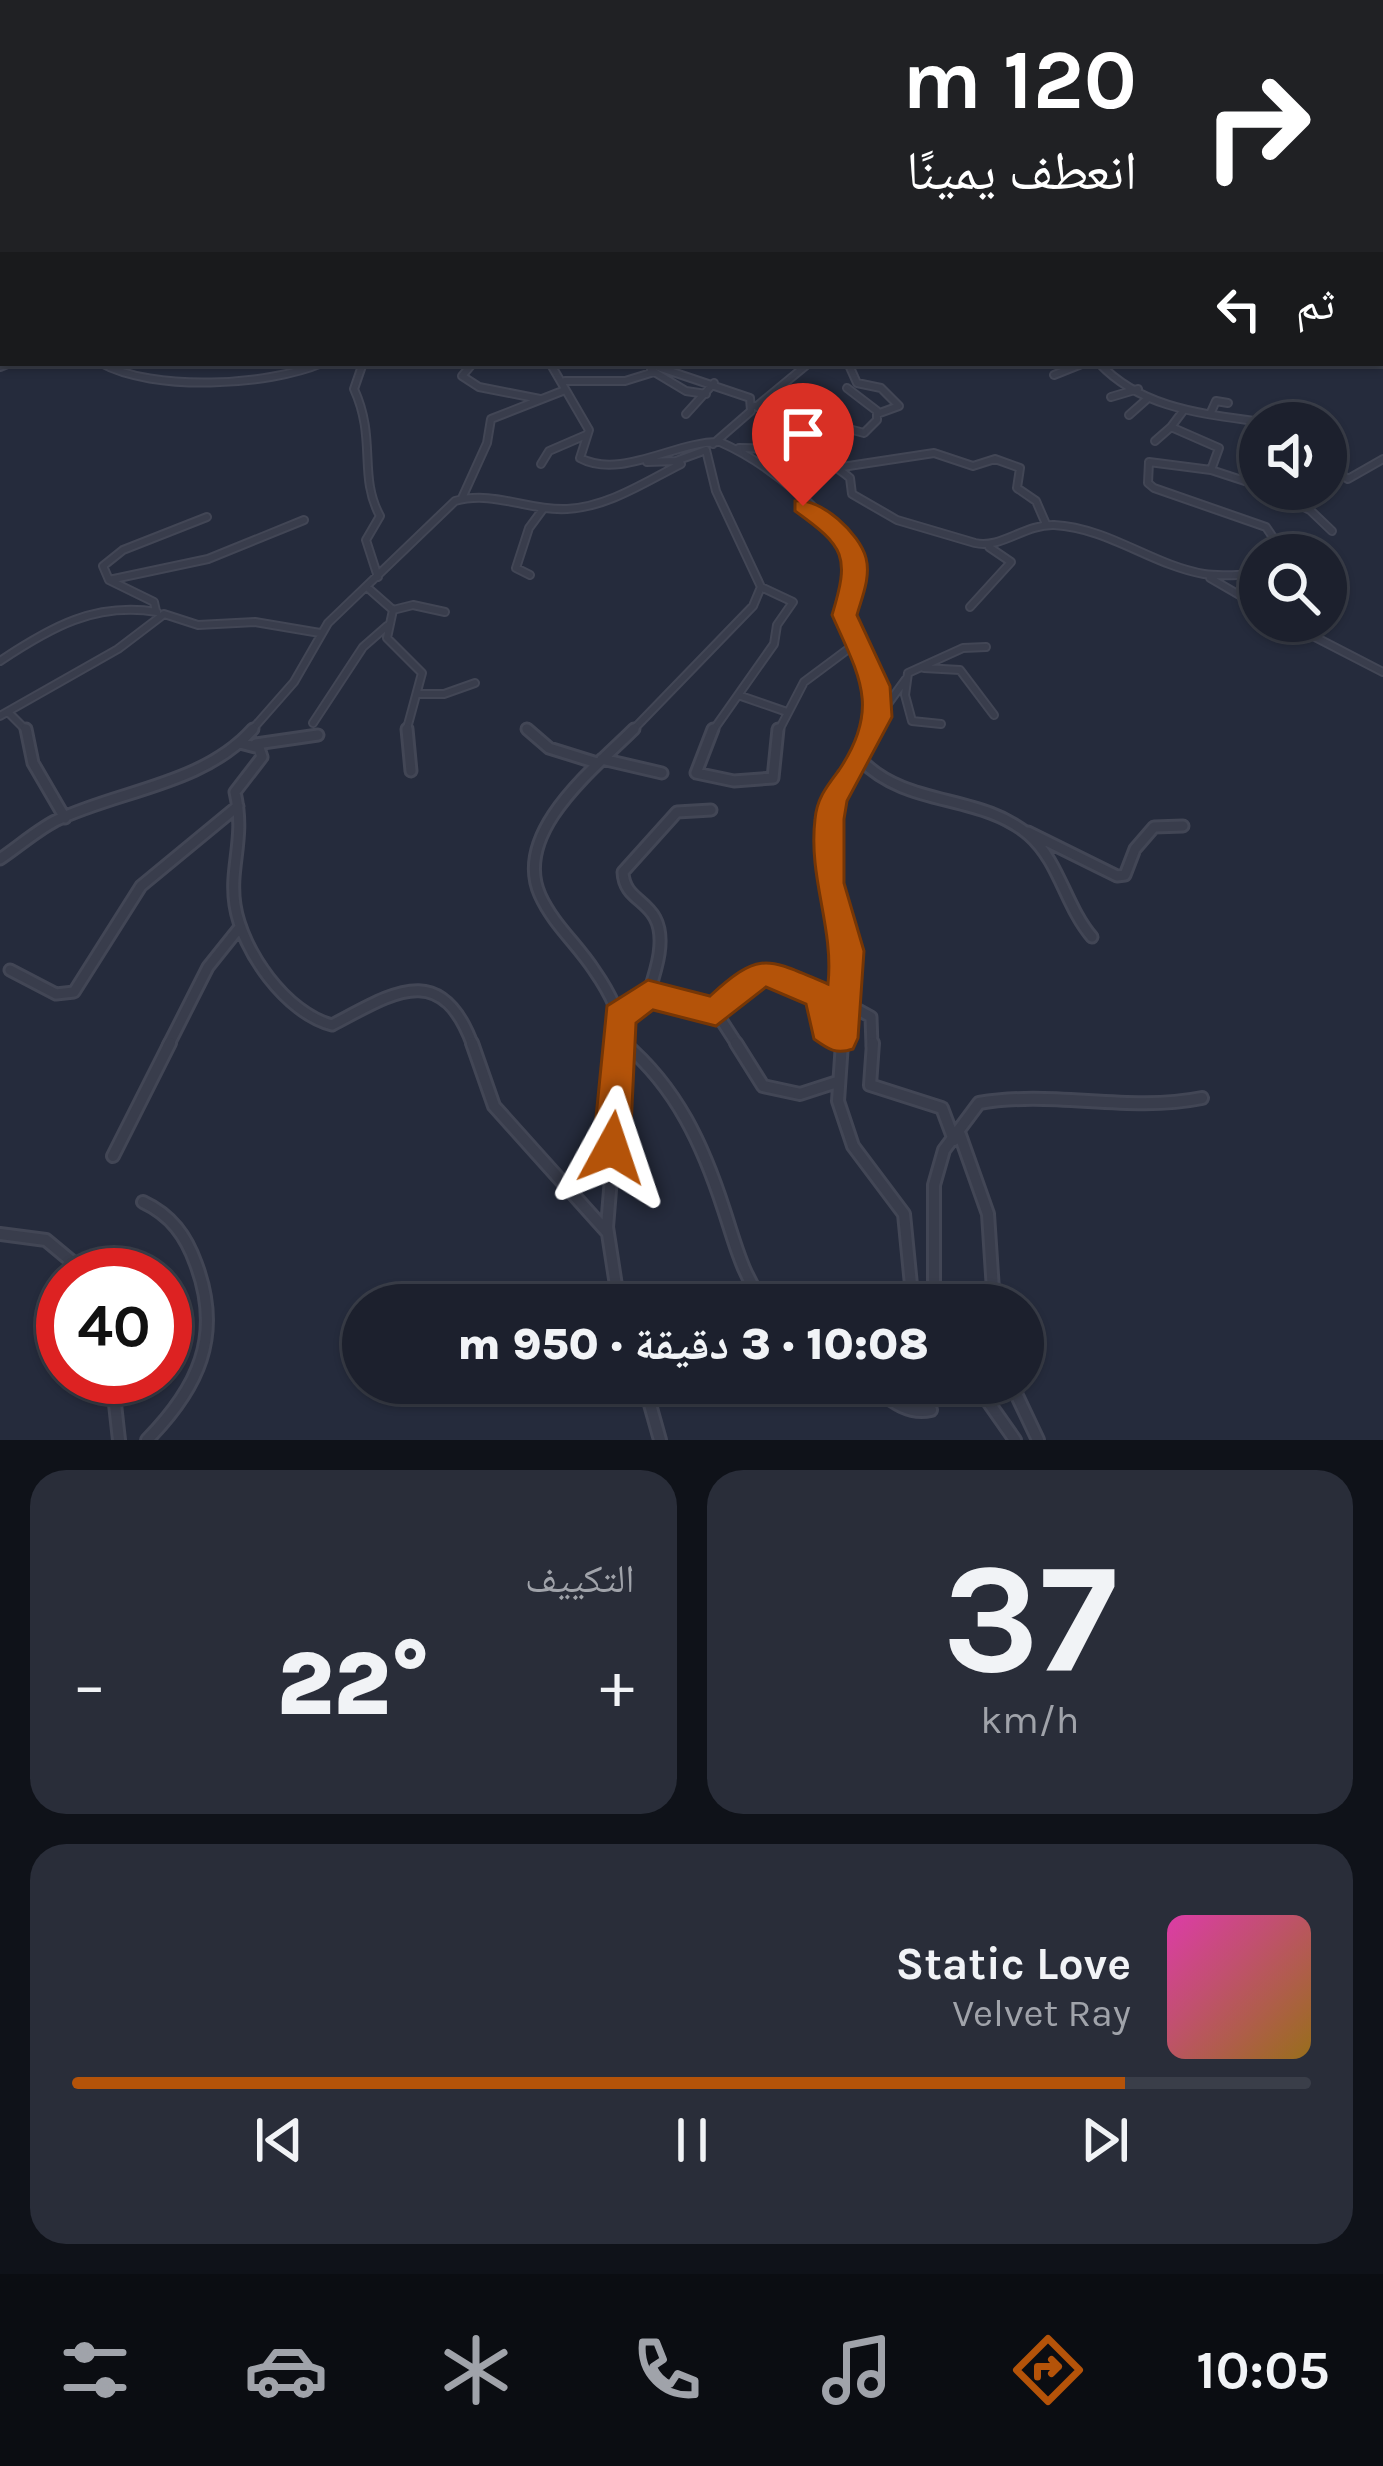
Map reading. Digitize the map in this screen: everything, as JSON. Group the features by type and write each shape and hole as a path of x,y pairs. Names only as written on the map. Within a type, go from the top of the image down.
{"street":[{"path":"106,366 117,372 238,380 286,378 315,366"},
{"path":"362,366 354,389 368,421 371,459 366,490 380,516 366,540 378,578"},
{"path":"470,366 462,376 470,383 541,400"},
{"path":"553,366 589,430 580,458 584,462 676,461 706,450"},
{"path":"244,744 294,682 320,633 444,509 462,498 481,496 544,509 595,503 706,450 805,366"},
{"path":"849,366 856,382 881,388 899,406 877,414 864,433 850,429"},
{"path":"1054,375 1076,366"},
{"path":"1104,366 1147,399 1183,411 1239,418"},
{"path":"462,498 465,479 492,440 490,420 565,385 625,381 658,367 740,391 756,406 806,427"},
{"path":"658,367 681,389 706,394"},
{"path":"686,414 714,383"},
{"path":"847,388 875,406 877,414"},
{"path":"1111,397 1138,389"},
{"path":"1129,415 1147,399"},
{"path":"1210,413 1216,401 1228,403"},
{"path":"1155,441 1183,411"},
{"path":"1172,427 1219,448 1211,470"},
{"path":"541,464 549,452 586,436"},
{"path":"629,463 717,441 738,448 780,450 840,467 934,453 973,466 1001,460 1020,468 1017,488 1036,501 1046,524"},
{"path":"738,448 835,529 854,554 856,575 844,608 855,644 877,686 879,717"},
{"path":"706,450 716,490 761,587 794,602 777,625 778,638 714,726 696,773 734,781 773,778 776,738 811,671 855,644"},
{"path":"1347,477 1383,460"},
{"path":"1239,479 1211,470 1149,462 1148,483 1266,527 1271,534"},
{"path":"840,467 850,478 852,494 872,508 988,546 1010,562 970,607"},
{"path":"530,575 516,568 530,528 544,509"},
{"path":"1308,510 1332,531"},
{"path":"160,612 154,602 109,580 103,566 107,560 207,517"},
{"path":"109,580 208,559 304,520"},
{"path":"988,546 1019,530 1046,524 1107,535 1203,574 1239,595"},
{"path":"1203,574 1239,574"},
{"path":"616,1284 608,1233 622,1041 619,1017 538,891 531,864 546,823 599,761 753,606 761,587"},
{"path":"368,588 393,610"},
{"path":"393,610 413,605 445,611"},
{"path":"0,661 69,616 115,608 160,612 198,625 255,622 320,633"},
{"path":"313,723 363,647 387,626 393,610"},
{"path":"64,818 33,763 28,731 4,714 118,649 160,612"},
{"path":"387,626 392,646 420,669 420,694 405,736 411,771"},
{"path":"1325,642 1383,672"},
{"path":"912,1284 904,1214 853,1146 838,1101 848,951 829,883 829,819 833,799 906,679 935,658 986,646"},
{"path":"906,679 928,667 959,669 974,678 994,715"},
{"path":"906,679 912,721 941,724"},
{"path":"420,694 444,694 476,683"},
{"path":"738,695 788,712"},
{"path":"526,728 549,748 662,773"},
{"path":"0,859 64,818 150,790 244,744 319,735"},
{"path":"244,744 259,748 262,757 236,792 243,824 234,894 240,927 294,1007 318,1024 347,1020 404,988 436,997 459,1017 470,1037 494,1106 608,1233"},
{"path":"860,758 872,774 917,796 954,801 1117,876 1125,874 1135,849 1154,827 1183,826"},
{"path":"10,970 56,994 74,992 141,886 238,806"},
{"path":"619,1017 648,994 658,923 628,892 623,872 677,812 711,810"},
{"path":"1026,831 1073,918 1092,937"},
{"path":"113,1156 214,955 240,927"},
{"path":"716,1012 755,975 767,973 822,996 826,1029 840,1038"},
{"path":"648,994 716,1012 764,1086 800,1094 838,1082"},
{"path":"842,1006 865,1010 876,1024 870,1085 942,1108 988,1214 993,1284"},
{"path":"622,1041 656,1067 682,1105 750,1284"},
{"path":"934,1284 934,1185 944,1150 957,1138 970,1111 1000,1098 1060,1094 1179,1103 1202,1098"},
{"path":"143,1202 180,1227 205,1286 213,1326 197,1376 147,1440"},
{"path":"0,1234 46,1240 56,1248"},
{"path":"115,1404 119,1440"},
{"path":"650,1404 660,1440"},
{"path":"898,1404 908,1411 931,1410"},
{"path":"928,1404 931,1410"},
{"path":"930,1404 931,1410"},
{"path":"990,1404 1015,1440"},
{"path":"1021,1404 1038,1440"}],"route":[{"path":"612,1148 622,1041 619,1017 648,994 677,1006 716,1012 755,975 767,973 822,996 826,1029 840,1038 848,951 829,883 829,819 833,799 855,768 879,717 877,686 844,615 856,575 854,554 835,529 803,506"}]}
